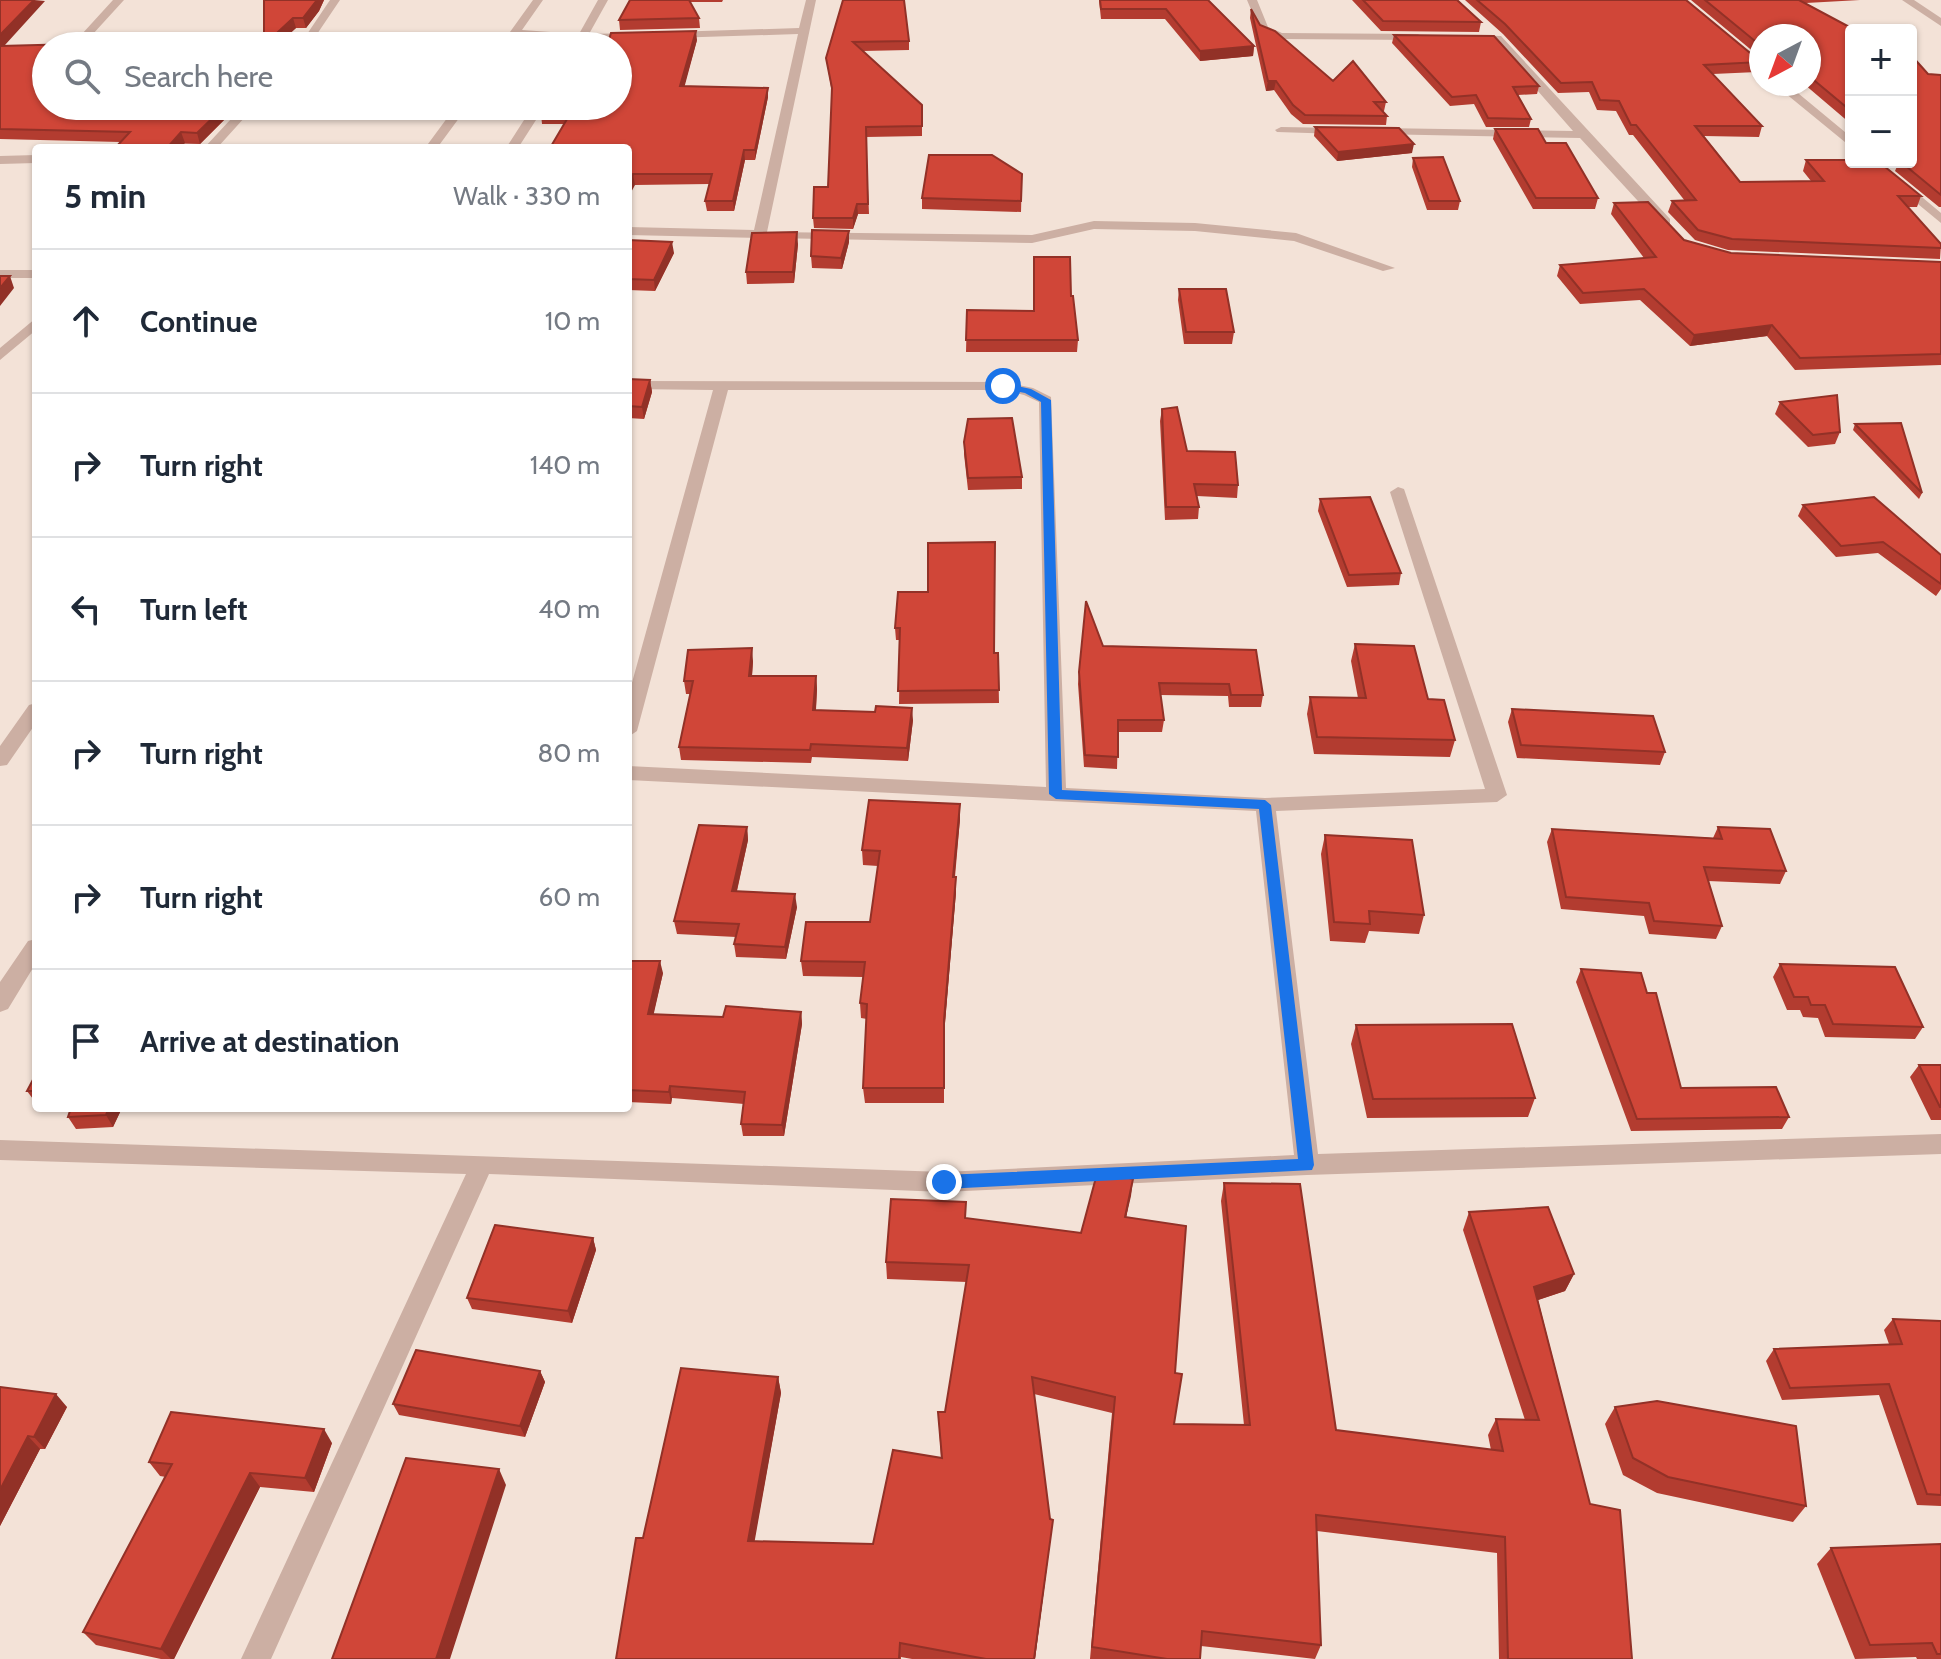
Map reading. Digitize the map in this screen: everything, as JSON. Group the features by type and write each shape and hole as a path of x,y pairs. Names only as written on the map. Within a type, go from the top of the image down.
{"street":[{"path":"89,32 119,0"},
{"path":"313,32 335,0"},
{"path":"515,32 538,0"},
{"path":"585,32 603,0"},
{"path":"760,234 811,0"},
{"path":"1252,0 1264,29 1280,36 1435,37"},
{"path":"1907,0 1941,23"},
{"path":"661,35 804,31"},
{"path":"1451,38 1492,34 1677,235"},
{"path":"632,36 646,35"},
{"path":"1794,96 1845,138"},
{"path":"214,144 236,120"},
{"path":"434,144 452,120"},
{"path":"515,144 530,120"},
{"path":"1281,130 1583,135"},
{"path":"0,160 32,159"},
{"path":"1880,168 1941,219"},
{"path":"632,231 1032,239 1094,225 1195,227 1296,237 1388,268"},
{"path":"0,274 32,274"},
{"path":"0,356 32,326"},
{"path":"632,385 1003,386 1028,391 1046,400 1056,794"},
{"path":"632,716 722,385"},
{"path":"632,773 1265,805 1497,795 1398,492"},
{"path":"0,760 32,715"},
{"path":"1265,805 1307,1165"},
{"path":"0,1003 32,952"},
{"path":"0,1150 944,1182 1307,1165 1941,1144"},
{"path":"256,1659 482,1164"}],"building":[{"path":"0,0 34,0 0,35"},
{"path":"264,0 317,0 303,18 293,18 278,32 264,32"},
{"path":"630,0 689,0 699,18 619,20"},
{"path":"843,0 904,0 909,41 853,42 922,105 922,126 866,127 868,204 857,204 853,218 813,218 814,187 828,187 832,88 826,58"},
{"path":"1100,0 1208,0 1254,46 1200,51 1166,9 1101,9"},
{"path":"1363,0 1457,0 1481,22 1383,21"},
{"path":"1477,0 1686,0 1749,52 1749,63 1704,65 1762,126 1695,126 1740,182 1824,181 1806,160 1845,160 1845,168 1886,168 1921,196 1898,196 1941,244 1941,248 1732,239 1698,230 1672,201 1696,200 1636,125 1631,125 1619,101 1600,100 1592,82 1561,83 1505,24"},
{"path":"1705,0 1799,0 1845,25 1845,106 1821,86 1821,24 1749,24 1749,36"},
{"path":"1251,9 1260,25 1275,31 1333,81 1353,61 1386,102 1374,102 1387,116 1305,115 1293,105 1276,81 1268,81"},
{"path":"696,31 680,86 768,88 755,150 744,150 733,201 705,201 712,174 632,176 632,144 552,144 566,120 632,120 632,33"},
{"path":"1394,35 1494,36 1539,86 1513,87 1531,119 1488,118 1476,95 1452,97"},
{"path":"32,45 32,120 210,120 197,133 181,132 170,144 119,144 130,132 0,129 0,46"},
{"path":"1917,62 1928,74 1941,75 1941,195 1908,168 1917,168"},
{"path":"1315,127 1399,128 1414,144 1338,152"},
{"path":"1495,129 1538,129 1546,143 1566,143 1598,198 1536,198"},
{"path":"929,155 992,155 1022,174 1021,201 922,198"},
{"path":"1443,157 1460,201 1429,201 1413,158"},
{"path":"1648,202 1684,240 1731,253 1941,262 1941,354 1800,358 1772,325 1694,335 1644,289 1583,293 1560,265 1656,257 1614,203"},
{"path":"812,230 849,231 841,258 811,256"},
{"path":"797,232 793,272 746,272 752,233"},
{"path":"632,240 672,242 654,280 632,279"},
{"path":"1034,257 1070,257 1071,296 1078,340 966,340 967,310 1034,311"},
{"path":"0,276 10,276 0,288"},
{"path":"1179,289 1226,289 1234,332 1186,332"},
{"path":"632,379 650,380 642,407 632,406"},
{"path":"1837,395 1840,432 1813,435 1780,402"},
{"path":"1177,407 1187,451 1235,452 1238,485 1194,484 1199,507 1166,507 1162,409"},
{"path":"1012,418 1022,477 968,478 964,442 968,419"},
{"path":"1901,423 1922,493 1855,424"},
{"path":"1370,497 1401,573 1349,575 1320,499"},
{"path":"1874,497 1941,555 1941,584 1883,542 1841,546 1803,505"},
{"path":"995,542 994,653 998,653 999,690 898,691 900,628 895,628 898,592 928,592 928,543"},
{"path":"1086,601 1103,646 1256,650 1263,695 1231,695 1229,684 1159,683 1164,720 1118,720 1118,757 1085,755 1079,672"},
{"path":"1355,644 1414,646 1428,699 1444,700 1455,740 1317,737 1310,697 1366,698"},
{"path":"752,648 749,676 816,676 813,710 875,712 876,706 912,708 907,748 811,744 810,750 679,747 693,681 684,681 688,650"},
{"path":"1512,709 1653,716 1665,752 1521,745"},
{"path":"869,800 960,804 944,1020 944,1088 863,1088 867,1004 860,1003 865,962 801,961 806,922 870,922 880,851 862,850"},
{"path":"699,825 747,827 732,891 795,894 785,947 734,944 739,924 674,921"},
{"path":"1718,827 1770,829 1786,871 1704,867 1722,926 1654,921 1649,903 1566,897 1552,829 1722,839"},
{"path":"1325,835 1412,840 1424,915 1369,911 1370,924 1334,922"},
{"path":"632,961 660,961 648,1014 723,1017 726,1006 801,1012 782,1125 741,1124 745,1092 670,1086 669,1092 632,1090"},
{"path":"1780,964 1895,967 1923,1027 1833,1024 1825,1005 1811,1005 1808,997 1794,997"},
{"path":"1581,969 1641,973 1647,993 1656,993 1681,1088 1776,1087 1789,1117 1637,1119"},
{"path":"1512,1024 1535,1098 1373,1099 1356,1025"},
{"path":"1919,1065 1941,1065 1941,1107 1940,1107"},
{"path":"70,1112 107,1112 106,1115 68,1117"},
{"path":"1098,1170 1133,1179 1125,1217 1186,1226 1175,1373 1182,1374 1174,1424 1250,1425 1224,1183 1300,1184 1336,1430 1503,1451 1496,1419 1539,1420 1469,1212 1548,1207 1574,1274 1534,1287 1590,1504 1620,1510 1632,1659 1508,1659 1505,1537 1316,1515 1321,1645 1202,1631 1200,1659 1167,1659 1092,1647 1115,1397 1032,1377 1050,1519 1053,1520 1034,1659 986,1659 900,1643 899,1659 616,1659 636,1538 643,1538 681,1368 778,1377 748,1541 873,1544 893,1450 942,1458 938,1412 945,1412 969,1265 886,1262 891,1199 966,1202 965,1218 1081,1233"},
{"path":"495,1225 593,1238 568,1311 467,1298"},
{"path":"1893,1319 1941,1321 1941,1495 1927,1494 1889,1384 1790,1388 1774,1349 1902,1344"},
{"path":"416,1350 540,1371 520,1426 393,1404"},
{"path":"0,1387 56,1394 34,1437 28,1436 0,1490"},
{"path":"1657,1401 1796,1426 1806,1506 1668,1477 1633,1458 1615,1407"},
{"path":"171,1412 324,1429 305,1478 250,1473 161,1649 83,1632 172,1464 149,1462"},
{"path":"406,1458 499,1469 436,1659 332,1659"},
{"path":"1941,1544 1941,1654 1937,1654 1932,1643 1870,1645 1831,1548"}],"route":[{"path":"944,1182 1307,1165 1265,805 1056,794 1046,400 1028,391 1003,386"}]}
